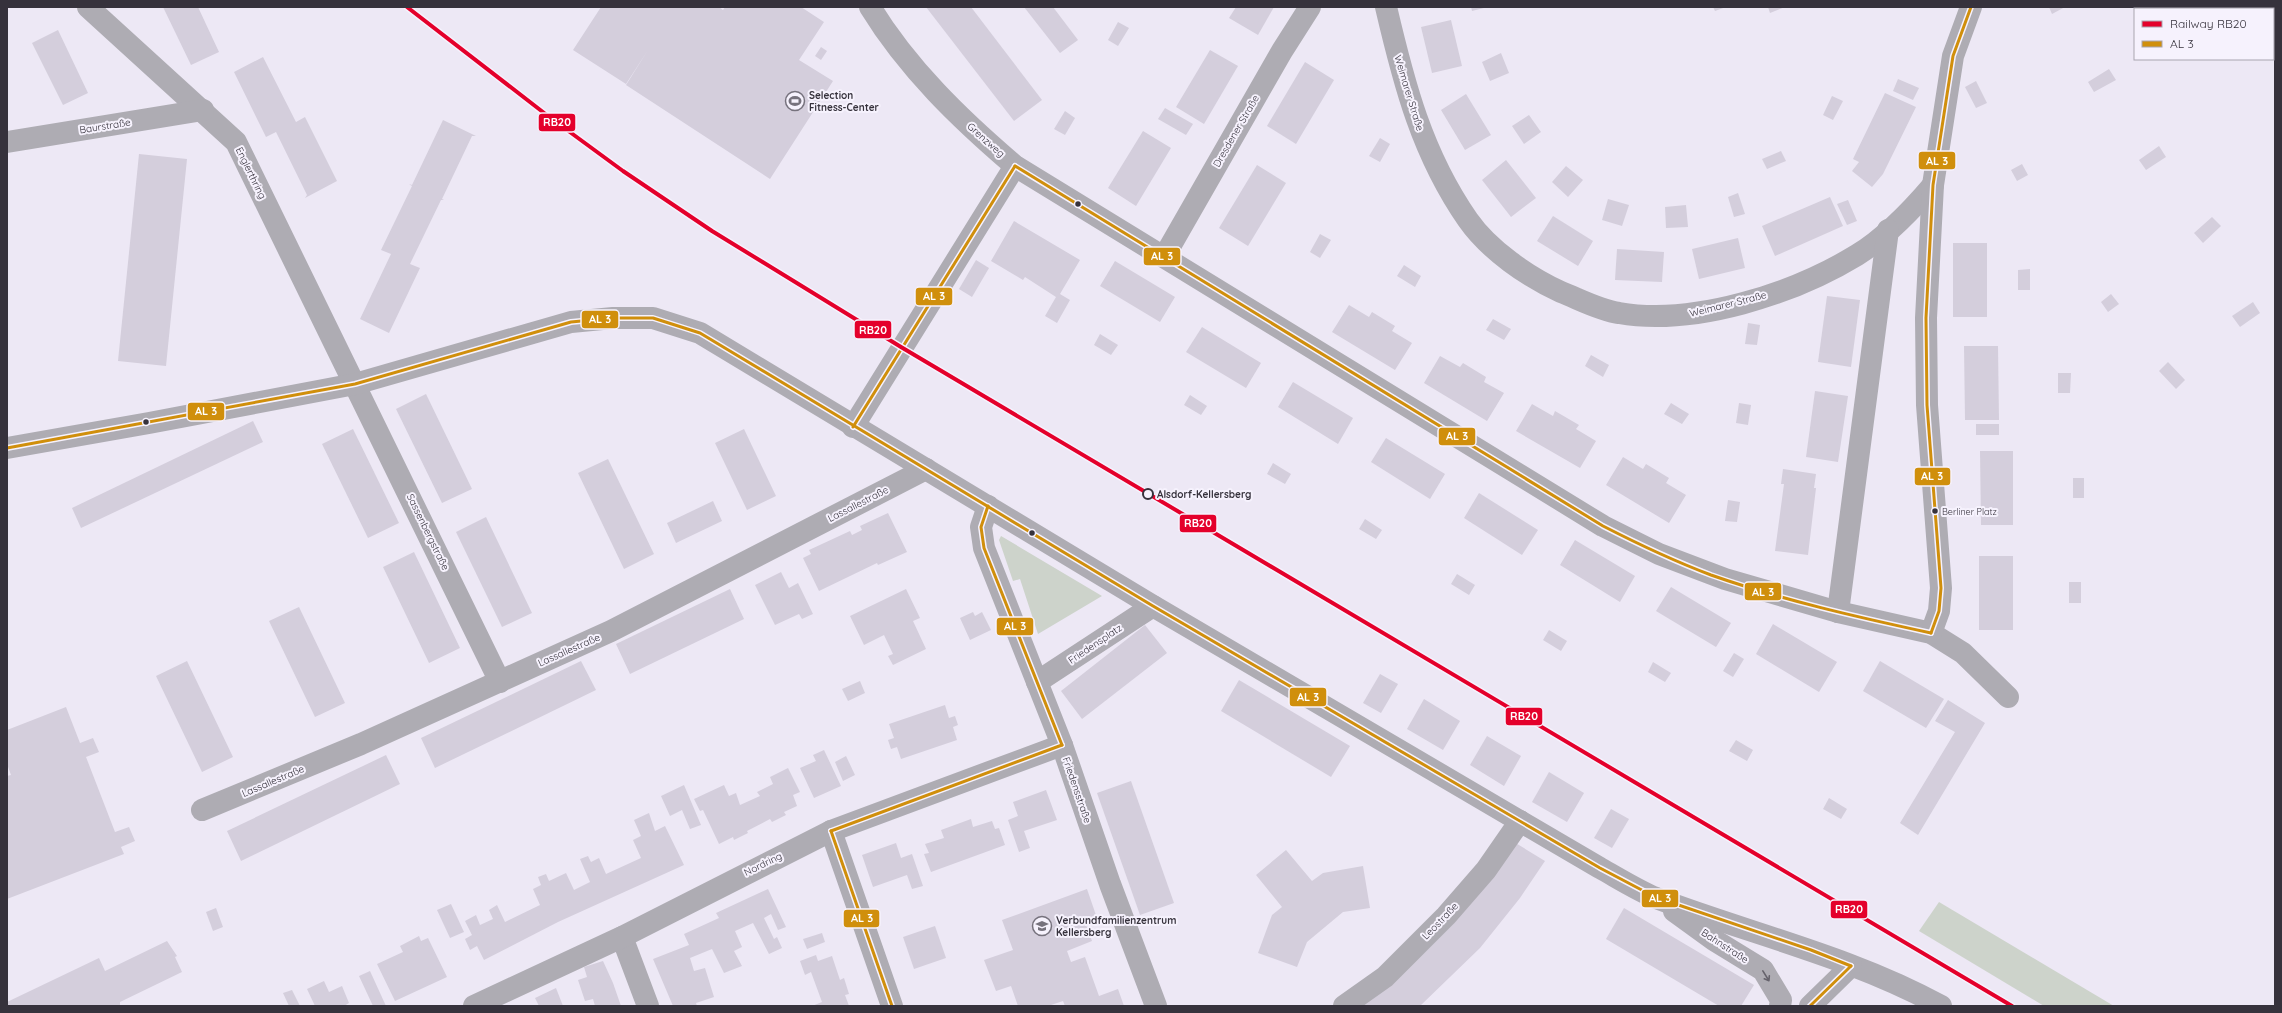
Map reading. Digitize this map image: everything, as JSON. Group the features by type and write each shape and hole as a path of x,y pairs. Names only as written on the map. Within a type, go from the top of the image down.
{"street":[{"name":"Englerthring","path":"88,7 203,110 236,142 355,384"},
{"name":"Grenzweg","path":"870,7 900,51 934,91 1014,166 1603,526 1659,554 1724,579 1838,612 1931,634 1963,653 2008,697"},
{"name":"Dresdener Straße","path":"1164,257 1282,52 1310,7"},
{"name":"Weimarer Straße","path":"1386,7 1401,71 1419,130 1441,176 1469,221 1505,257 1538,281 1586,302 1618,313 1653,316 1695,314 1752,300 1801,283 1857,254 1910,212 1932,185 1953,56 1970,7"},
{"name":"Baurstraße","path":"7,142 203,110"},
{"path":"853,427 1014,166"},
{"path":"1931,634 1939,611 1941,588 1927,405 1926,318 1932,185"},
{"path":"1838,612 1888,230"},
{"name":"Bahnstraße","path":"7,448 149,424 355,384 571,322 613,318 653,318 700,333 853,427 926,469 1153,606 1600,868 1655,897 1714,940 1763,970 1781,1000 1780,1006"},
{"name":"Sassenbergstraße","path":"355,384 404,480 500,682"},
{"name":"Lassallestraße","path":"202,810 354,747 611,631 926,469"},
{"name":"Friedensstraße","path":"988,506 981,527 984,548 1062,745 1110,884 1156,1006"},
{"name":"Friedensplatz","path":"1037,682 1153,606"},
{"name":"Nordring","path":"474,1006 498,1001 831,831 1062,745"},
{"name":"Leostraße","path":"1344,1006 1384,977 1446,916 1486,870 1520,821"},
{"path":"831,831 892,1006"},
{"name":"Bahnstraße","path":"1655,897 1811,950 1920,994 1941,1006"},
{"path":"622,937 648,1006"},
{"path":"1810,1006 1851,966"}],"shaded area":[{"path":"1001,536 1102,596 1038,634 1020,579 1013,581 999,540"},
{"path":"1939,902 2114,1006 2044,1006 1919,931"}],"building":[{"path":"163,7 198,7 219,52 191,65"},
{"path":"601,7 719,7 723,10 725,7 801,7 824,22 799,60 833,81 770,179 626,85 648,50 626,84 573,50"},
{"path":"926,7 971,7 1042,100 1014,121"},
{"path":"1024,7 1053,7 1078,40 1060,53"},
{"path":"1236,7 1274,7 1258,35 1229,18"},
{"path":"1471,7 1484,7 1484,8 1472,11"},
{"path":"1713,7 1726,7 1715,11"},
{"path":"1768,7 1785,7 1770,13"},
{"path":"2049,7 2065,7 2052,14"},
{"path":"2229,7 2247,7 2246,8"},
{"path":"1451,20 1462,66 1432,73 1421,27"},
{"path":"1118,22 1129,28 1118,46 1108,40"},
{"path":"58,30 88,93 63,105 32,43"},
{"path":"821,47 827,51 821,60 815,56"},
{"path":"1210,50 1238,66 1204,124 1176,107"},
{"path":"1501,53 1509,73 1490,81 1482,62"},
{"path":"263,57 296,122 305,117 337,181 305,198 307,195 276,132 266,137 234,72"},
{"path":"1305,62 1334,80 1296,144 1267,126"},
{"path":"2109,69 2116,80 2094,92 2088,82"},
{"path":"1898,79 1919,88 1913,100 1893,91"},
{"path":"1976,81 1987,103 1976,108 1965,87"},
{"path":"1885,93 1916,107 1883,174 1872,187 1852,171 1859,162 1853,159"},
{"path":"1466,94 1491,135 1465,150 1441,110"},
{"path":"1832,96 1843,101 1833,120 1823,115"},
{"path":"1165,108 1193,124 1186,135 1158,119"},
{"path":"1065,111 1075,118 1065,135 1054,129"},
{"path":"1529,115 1541,132 1524,144 1512,126"},
{"path":"443,120 476,136 472,136 442,199 444,200 441,200 410,264 420,268 389,333 360,319 391,254 381,250 412,186 409,184 412,185"},
{"path":"1143,131 1171,148 1136,206 1108,188"},
{"path":"1380,138 1390,144 1380,162 1369,156"},
{"path":"2159,146 2166,157 2146,170 2139,160"},
{"path":"1781,151 1786,161 1767,169 1762,159"},
{"path":"139,154 187,159 166,366 118,361"},
{"path":"1506,160 1536,198 1511,217 1482,180"},
{"path":"2022,164 2028,175 2017,181 2011,170"},
{"path":"1257,165 1286,183 1248,246 1219,228"},
{"path":"1566,166 1583,180 1568,197 1552,182"},
{"path":"1738,193 1745,214 1734,217 1728,197"},
{"path":"1830,197 1843,226 1775,256 1762,226"},
{"path":"1608,199 1629,205 1622,226 1602,220"},
{"path":"1848,200 1857,221 1847,225 1837,204"},
{"path":"1686,205 1688,227 1666,228 1665,207"},
{"path":"1553,216 1593,241 1578,266 1537,241"},
{"path":"2212,217 2221,226 2203,243 2194,233"},
{"path":"1014,221 1080,260 1060,294 1070,300 1057,323 1045,316 1056,297 1025,277 1023,280 991,261"},
{"path":"1320,234 1331,240 1320,258 1310,252"},
{"path":"1738,238 1745,268 1699,279 1692,249"},
{"path":"1953,243 1987,243 1987,317 1953,317"},
{"path":"1617,249 1664,252 1662,282 1615,280"},
{"path":"976,260 989,268 972,297 959,289"},
{"path":"1115,261 1175,297 1160,322 1100,286"},
{"path":"1404,265 1421,276 1415,287 1397,276"},
{"path":"2030,269 2030,290 2018,290 2018,270"},
{"path":"2111,294 2119,304 2108,312 2101,302"},
{"path":"1827,296 1860,300 1851,367 1818,362"},
{"path":"2253,302 2260,313 2240,327 2232,316"},
{"path":"1349,305 1369,317 1372,312 1395,326 1392,331 1412,343 1395,370 1332,332"},
{"path":"1493,319 1511,329 1504,340 1486,330"},
{"path":"1748,323 1760,325 1757,345 1745,344"},
{"path":"1202,327 1261,363 1246,388 1186,352"},
{"path":"1100,334 1118,345 1111,355 1094,345"},
{"path":"1964,346 1998,346 1999,420 1965,420"},
{"path":"1591,355 1609,365 1603,377 1585,366"},
{"path":"1440,356 1460,367 1463,363 1486,377 1484,382 1504,393 1487,421 1424,383"},
{"path":"2168,362 2185,380 2176,389 2159,371"},
{"path":"2058,373 2071,373 2070,393 2058,393"},
{"path":"1293,382 1353,418 1338,444 1278,407"},
{"path":"1815,391 1848,396 1838,462 1806,457"},
{"path":"426,394 472,489 442,503 396,409"},
{"path":"1190,395 1207,406 1201,415 1184,405"},
{"path":"1671,403 1689,414 1682,424 1664,414"},
{"path":"1739,403 1751,405 1748,425 1736,423"},
{"path":"1532,404 1553,416 1555,411 1579,425 1576,429 1596,441 1580,468 1516,431"},
{"path":"253,421 263,442 81,528 72,508"},
{"path":"1976,424 1999,424 1999,435 1976,435"},
{"path":"353,429 399,523 368,538 322,444"},
{"path":"744,429 776,496 747,510 715,443"},
{"path":"1386,438 1445,474 1430,499 1371,462"},
{"path":"1980,451 2013,451 2013,525 1981,525"},
{"path":"1623,457 1643,469 1646,464 1669,478 1666,483 1686,495 1669,523 1606,485"},
{"path":"608,459 654,554 624,569 578,473"},
{"path":"1273,463 1291,474 1285,484 1267,474"},
{"path":"1783,469 1816,474 1814,488 1816,488 1808,555 1775,551 1784,484 1781,484"},
{"path":"2073,478 2084,478 2084,498 2073,498"},
{"path":"1479,493 1538,530 1522,555 1464,518"},
{"path":"1728,500 1740,502 1737,522 1725,521"},
{"path":"713,501 722,521 676,543 667,523"},
{"path":"888,513 907,552 878,565 877,563 819,591 803,558 811,554 809,550 850,531 852,535 862,530 860,526"},
{"path":"486,517 532,613 502,627 456,532"},
{"path":"1365,519 1382,530 1376,539 1359,529"},
{"path":"1575,540 1635,576 1620,602 1560,565"},
{"path":"414,552 460,648 429,663 383,567"},
{"path":"1979,556 2013,556 2013,630 1979,630"},
{"path":"781,572 789,588 798,583 813,614 802,619 799,614 775,625 755,585"},
{"path":"1457,574 1475,585 1469,595 1451,584"},
{"path":"2069,582 2081,582 2081,603 2069,603"},
{"path":"1671,587 1731,623 1716,647 1656,611"},
{"path":"730,589 744,619 630,674 616,644"},
{"path":"906,589 920,618 913,621 926,649 893,665 888,656 893,654 884,635 864,645 850,616"},
{"path":"299,607 345,703 315,717 269,621"},
{"path":"973,612 975,616 982,612 991,630 970,640 960,618"},
{"path":"1773,624 1837,662 1819,692 1756,654"},
{"path":"1145,625 1167,653 1082,719 1061,691"},
{"path":"1549,630 1567,641 1561,651 1543,640"},
{"path":"1734,653 1744,659 1733,677 1723,671"},
{"path":"187,661 233,757 202,772 156,676"},
{"path":"581,661 596,690 435,768 421,738"},
{"path":"1880,661 1944,699 1926,728 1863,691"},
{"path":"1653,662 1671,673 1665,682 1648,672"},
{"path":"1380,674 1398,684 1381,713 1363,703"},
{"path":"1239,680 1350,746 1331,777 1221,711"},
{"path":"860,681 865,693 848,701 842,689"},
{"path":"1424,699 1460,721 1443,750 1407,729"},
{"path":"1948,700 1985,723 1918,835 1900,823 1955,732 1935,721"},
{"path":"945,705 949,718 955,716 958,725 953,727 957,740 901,759 897,747 891,749 888,740 894,738 889,724"},
{"path":"66,707 80,743 93,738 99,752 86,757 115,832 129,827 135,841 121,847 124,854 7,899 7,776 11,775 7,764 7,730"},
{"path":"1487,736 1521,756 1504,786 1470,765"},
{"path":"1736,740 1753,750 1747,761 1729,751"},
{"path":"824,750 841,786 814,798 800,768 816,761 813,755"},
{"path":"386,755 400,784 241,861 227,831"},
{"path":"846,756 855,775 843,781 835,762"},
{"path":"788,768 800,792 793,795 797,806 784,812 786,815 772,822 770,819 747,831 748,833 734,840 733,837 719,844 703,810 700,811 694,799 724,785 729,796 736,793 740,805 760,796 757,792 773,784 770,777"},
{"path":"1549,772 1584,793 1567,822 1532,802"},
{"path":"1131,781 1174,903 1140,915 1097,793"},
{"path":"684,785 701,825 690,829 682,810 670,816 661,796"},
{"path":"1046,790 1057,820 1024,831 1030,848 1019,852 1008,820 1018,816 1013,802"},
{"path":"1829,798 1847,809 1841,819 1823,809"},
{"path":"1611,809 1629,819 1612,848 1594,838"},
{"path":"649,813 655,831 665,826 684,865 558,922 484,960 477,946 470,950 465,939 472,935 465,921 476,915 480,925 493,919 489,910 497,905 505,922 540,905 533,889 541,885 538,877 546,874 549,881 566,873 574,890 590,882 580,859 588,856 591,862 599,858 606,874 641,858 633,840 641,836 634,820"},
{"path":"971,819 973,827 992,821 995,829 999,828 1005,845 931,872 924,854 929,853 925,844 944,838 941,830"},
{"path":"1514,842 1545,861 1520,898 1480,948 1420,1006 1361,1006 1425,952 1453,924"},
{"path":"896,843 901,858 912,854 923,886 912,889 907,875 873,887 862,855"},
{"path":"1286,850 1312,881 1323,873 1363,866 1370,908 1343,912 1307,942 1297,967 1258,953 1272,915 1282,907 1256,875"},
{"path":"768,889 786,927 778,930 771,914 764,918 774,939 777,937 782,948 769,954 753,923 735,931 742,947 734,951 742,966 724,973 712,949 690,958 694,971 705,968 714,997 696,1003 697,1006 673,1006 653,959 689,945 684,934 719,918 716,913"},
{"path":"1087,889 1098,921 1086,925 1092,941 1067,951 1071,962 1085,957 1099,996 1118,989 1124,1006 1065,1006 1063,1001 1048,1006 1018,1006 1011,986 996,991 984,960 1013,950 1002,920"},
{"path":"451,904 464,932 450,938 437,910"},
{"path":"216,908 223,927 213,931 206,912"},
{"path":"1624,908 1754,985 1741,1006 1719,1006 1606,939"},
{"path":"935,926 946,958 914,969 903,937"},
{"path":"822,933 825,942 807,949 803,939"},
{"path":"419,936 421,941 428,938 447,977 395,1001 377,964 403,952 400,946"},
{"path":"167,941 177,956 175,957 182,972 120,1002 120,1006 7,1006 7,1002 99,958 105,971"},
{"path":"816,955 818,961 832,956 840,980 844,978 849,994 845,995 849,1006 812,1006 822,1002 811,972 805,975 800,961"},
{"path":"603,961 621,1006 595,1006 593,999 585,1001 578,980 587,977 584,967"},
{"path":"370,971 386,1006 373,1006 359,976"},
{"path":"324,981 329,992 342,986 349,1003 344,1006 315,1006 307,989"},
{"path":"556,988 563,1006 539,1006 535,998"},
{"path":"292,990 300,1006 289,1006 283,993"}],"rail line":[{"name":"RB20","path":"407,7 548,116 623,171 712,231 901,347 2012,1006"}],"transit line":[{"path":"1931,633 1939,611 1941,588 1927,405 1926,318 1933,185 1953,56 1971,7"},
{"path":"1015,166 1603,526 1683,564 1738,584 1875,621 1931,633"},
{"path":"853,427 1015,166"},
{"path":"7,448 355,384 571,322 613,318 653,318 700,333 1153,606 1600,868 1655,897 1811,950 1851,966"},
{"path":"988,506 981,527 984,548 1062,745"},
{"path":"831,831 1062,745"},
{"path":"831,831 892,1006"},
{"path":"1810,1006 1851,966"}],"place":[{"name":"Selection Fitness-Center","path":"795,101"},
{"name":"Alsdorf-Kellersberg","path":"1148,494"},
{"name":"Berliner Platz","path":"1935,511"},
{"name":"Verbundfamilienzentrum Kellersberg","path":"1042,926"}]}
